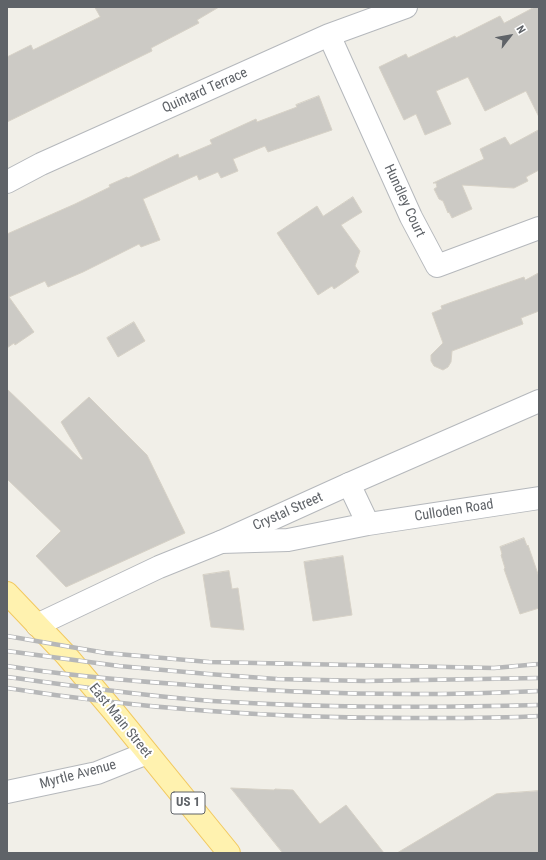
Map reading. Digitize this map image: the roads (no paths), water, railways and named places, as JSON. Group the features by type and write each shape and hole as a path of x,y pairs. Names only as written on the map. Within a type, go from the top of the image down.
{"main road":[{"name":"East Main Street","path":"7,593 71,661 229,853"}],"street":[{"name":"Quintard Terrace","path":"7,182 41,164 329,35 406,7"},
{"name":"Hundley Court","path":"329,35 411,217 437,266 539,228"},
{"name":"Crystal Street","path":"37,625 159,567 222,542 349,484 539,401"},
{"path":"349,484 368,524"},
{"name":"Culloden Road","path":"222,542 288,540 368,524 539,498"},
{"name":"Myrtle Avenue","path":"7,792 97,773 147,753"}],"railway":[{"path":"7,636 106,653 209,662 494,668 539,664"},
{"path":"7,651 119,666 277,679 365,681 539,678"},
{"path":"7,666 113,679 266,690 357,694 448,694 539,691"},
{"path":"7,677 212,701 376,707 539,705"},
{"path":"7,688 112,702 218,712 271,715 377,718 484,718 539,716"}]}
